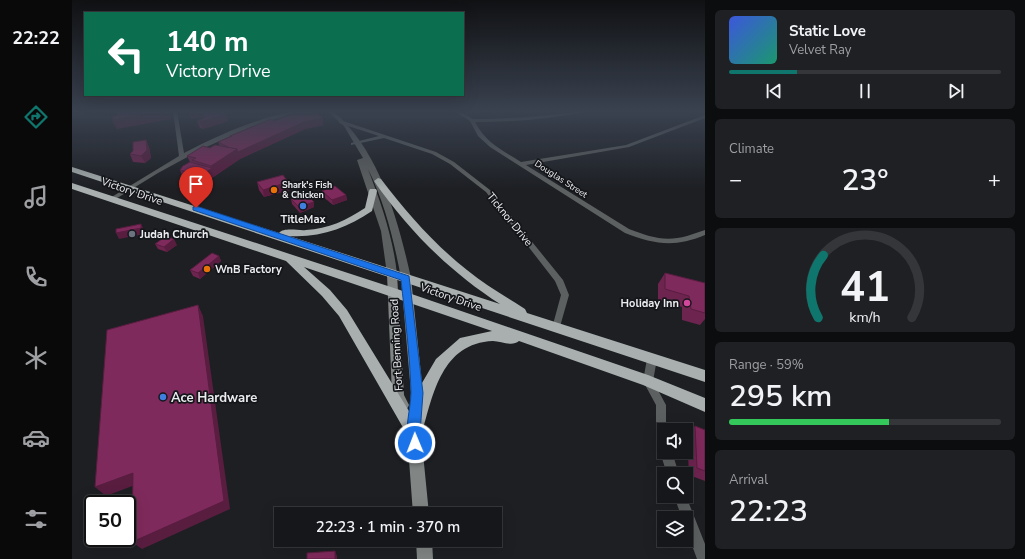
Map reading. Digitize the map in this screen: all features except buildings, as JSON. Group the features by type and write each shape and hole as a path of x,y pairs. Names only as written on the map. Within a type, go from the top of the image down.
{"highway":[{"name":"Victory Drive","path":"72,169 705,376"},
{"path":"378,182 405,217 455,266 483,287 535,321"},
{"name":"Victory Drive","path":"72,186 408,297 648,381 705,405"},
{"path":"267,232 305,235 336,229 354,220 369,209 373,191"},
{"path":"288,258 326,293 343,313 414,433"},
{"path":"414,433 429,383 441,363 464,342 493,336 538,342"}],"main road":[{"name":"Fort Benning Road","path":"392,274 398,395 414,433"},
{"name":"Fort Benning Road","path":"406,278 417,393 414,433 420,507"},
{"path":"425,547 426,559"}],"street":[{"path":"179,137 182,156"},
{"path":"112,199 182,156 221,137"},
{"name":"Fort Benning Road","path":"352,137 378,182 398,241 406,278"},
{"path":"356,144 383,137"},
{"name":"Ticknor Drive","path":"383,137 434,153 452,163 488,191 558,280 565,295 556,328"},
{"name":"Douglas Street","path":"483,137 485,140 520,164 602,216 645,238 661,241 676,240 705,232"},
{"path":"520,164 627,146 650,137"},
{"name":"Fort Benning Road","path":"356,144 373,191 387,237 392,274"},
{"path":"652,359 648,381 661,405 661,423"},
{"path":"683,503 704,559"}],"place":[{"name":"Shark's Fish & Chicken","path":"274,190"},
{"name":"TitleMax","path":"303,206"},
{"name":"Judah Church","path":"132,234"},
{"name":"WnB Factory","path":"207,269"},
{"name":"Holiday Inn","path":"687,303"},
{"name":"Ace Hardware","path":"163,397"}],"route":[{"path":"196,208 406,278 417,393 414,433 415,443"}]}
